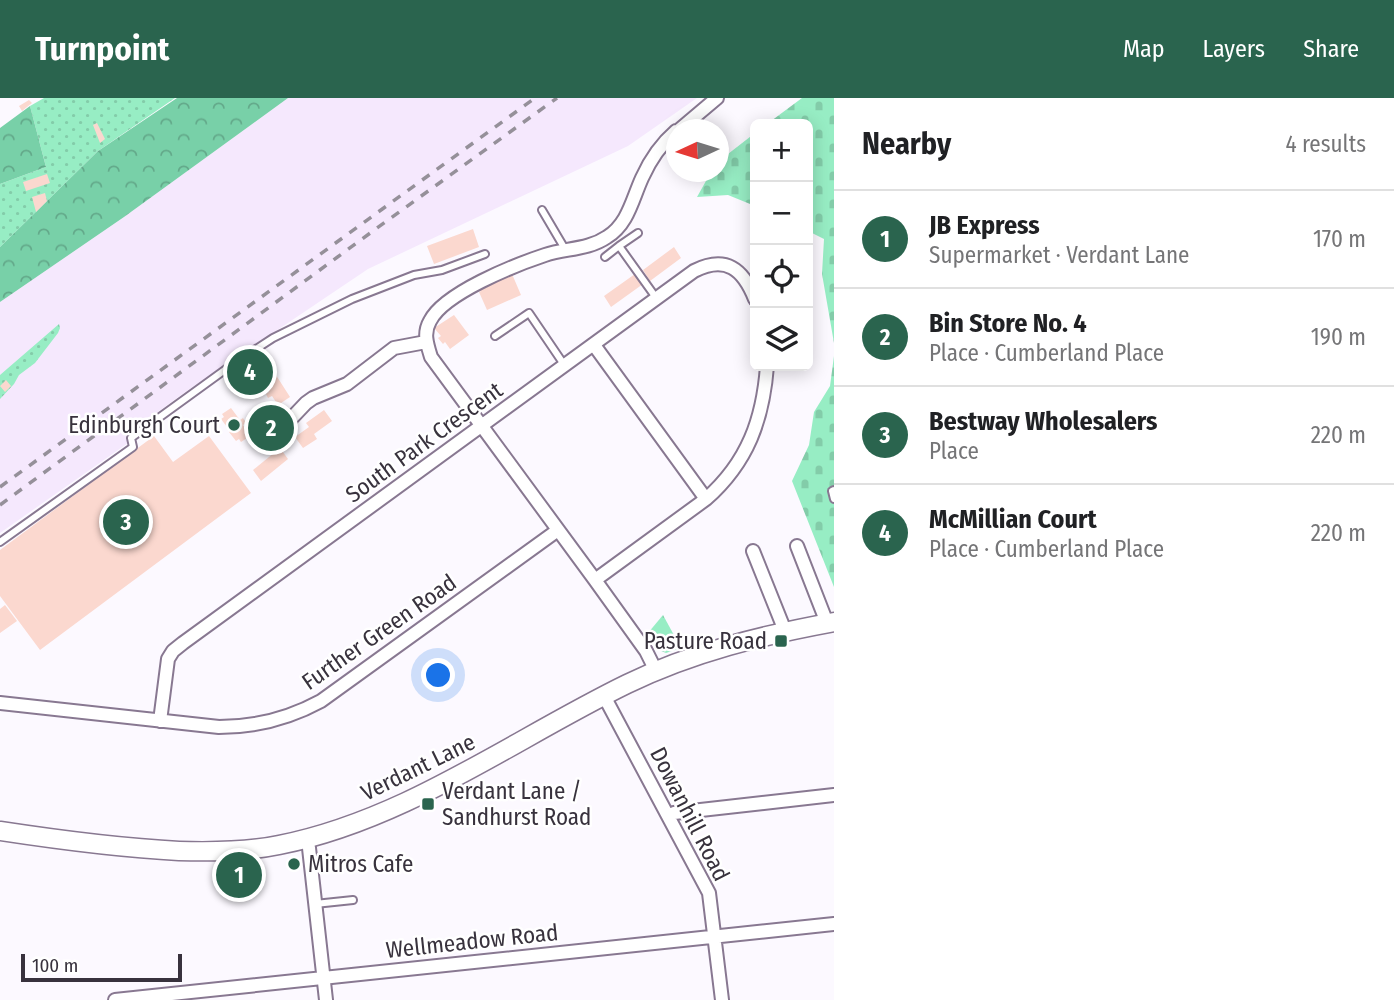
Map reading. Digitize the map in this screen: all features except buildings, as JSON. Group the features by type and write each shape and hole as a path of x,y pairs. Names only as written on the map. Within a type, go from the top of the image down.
{"street":[{"path":"692,119 718,98"},
{"path":"656,671 646,651 431,357 426,332 436,311 467,288 547,254 586,247 608,237 627,217 643,176 666,140"},
{"name":"South Park Crescent","path":"160,721 166,669 173,651 694,271 709,265 733,268 750,286"},
{"path":"286,424 294,413 313,398 347,384 394,348 426,342"},
{"path":"594,345 706,499"},
{"path":"595,580 706,499 728,476 751,441 760,416 766,371"},
{"name":"Further Green Road","path":"0,703 219,727 269,722 321,701 558,530"},
{"path":"797,546 831,622"},
{"path":"753,551 785,631"},
{"name":"Verdant Lane","path":"0,831 120,847 203,852 248,850 306,839 351,825 397,806 604,696 679,661 725,646 831,622"},
{"name":"Dowanhill Road","path":"604,696 709,893 722,1000"},
{"path":"668,816 674,813 834,795"},
{"path":"306,839 326,1000"},
{"name":"Wellmeadow Road","path":"115,1000 834,924"}],"lane":[{"path":"542,209 566,251"},
{"path":"605,257 638,233"},
{"path":"619,246 657,299"},
{"path":"0,542 134,447 131,438 273,338 352,299 414,275 442,270 485,254"},
{"path":"495,336 528,313 565,366"},
{"path":"834,490 834,499"},
{"path":"314,904 353,900"}],"shaded area":[{"path":"288,98 697,98 628,146 368,269 188,390 126,435 128,443 0,533 0,302 124,217"}],"green space":[{"path":"44,98 175,98 98,151 0,247 0,184 46,167 30,106"},
{"path":"177,98 288,98 124,217 0,302 0,247 98,151"},
{"path":"802,98 834,98 834,343 822,274 824,239 813,234 813,119 774,119"},
{"path":"30,106 46,167 0,184 0,128"},
{"path":"750,137 750,204 728,195 697,197 705,182 729,182 729,153"},
{"path":"59,324 58,333 35,363 19,375 0,399 0,375"},
{"path":"834,356 834,587 792,481 809,445 814,412 830,386"},
{"path":"663,615 681,648 666,653 659,650 648,633"}],"railway":[{"path":"0,487 535,98"},
{"path":"0,505 557,98"}],"place":[{"name":"McMillian Court","path":"250,372"},
{"name":"Edinburgh Court","path":"234,425"},
{"name":"Bin Store No. 4","path":"271,428"},
{"name":"Bestway Wholesalers","path":"126,522"},
{"name":"Pasture Road","path":"781,641"},
{"name":"Verdant Lane / Sandhurst Road","path":"428,804"},
{"name":"Mitros Cafe","path":"294,864"},
{"name":"JB Express","path":"239,875"}]}
